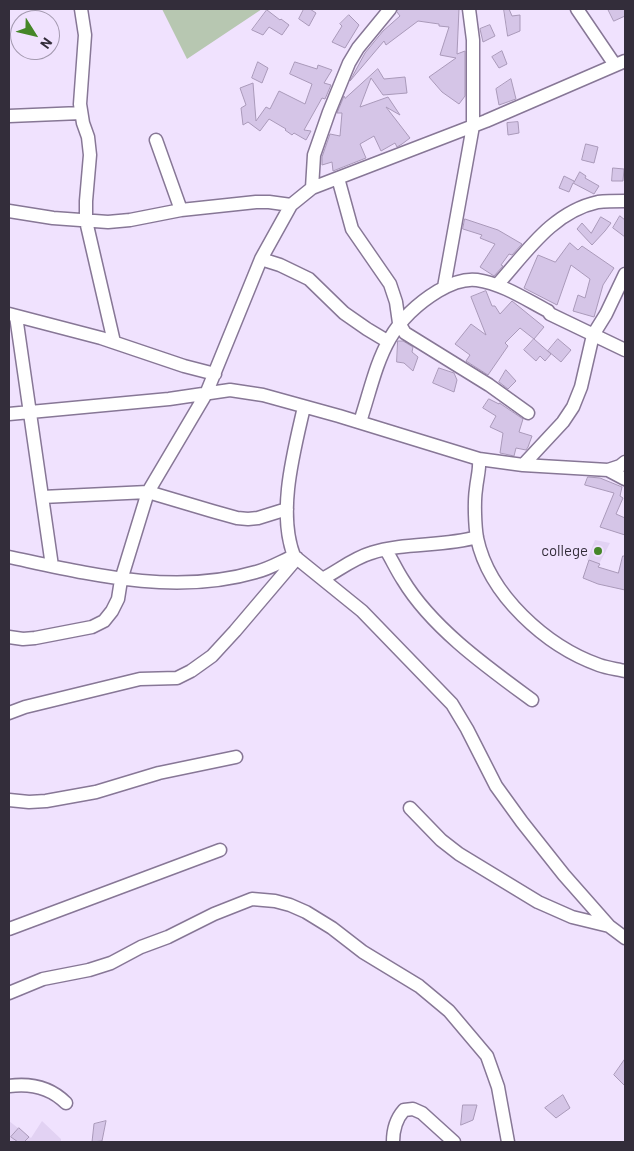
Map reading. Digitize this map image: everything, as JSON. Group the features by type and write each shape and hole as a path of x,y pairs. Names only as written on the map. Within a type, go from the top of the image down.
{"street":[{"path":"81,9 85,35 81,113 90,154 86,221 114,342"},
{"path":"312,188 314,154 349,64 358,48 390,9"},
{"path":"444,287 474,126 473,40 469,9"},
{"path":"9,637 35,638 92,627 104,621 112,611 118,599 121,580 148,492 206,394 261,259 291,205 312,188 474,126 620,63 577,9"},
{"path":"9,116 81,113"},
{"path":"156,140 181,210"},
{"path":"338,178 352,229 390,284 396,302 399,323 404,333 490,385 528,413"},
{"path":"497,285 538,239 563,216 599,202 625,201"},
{"path":"9,212 86,221 130,220 181,210 256,202 291,205"},
{"path":"261,259 289,268 309,279 344,313 388,341"},
{"path":"522,465 563,422 573,407 581,387 593,335 606,314 625,274"},
{"path":"360,422 377,363 399,323 427,297 459,281 476,280 497,285 625,350"},
{"path":"52,566 12,315 114,342 184,366 214,374"},
{"path":"9,414 230,390 247,392 360,422 479,459 522,465 608,470 625,462"},
{"path":"304,407 291,463 286,525 289,542 296,557 362,611 452,704 467,728 496,786 564,875 609,926 625,938"},
{"path":"479,459 480,471 476,490 477,537 483,559 509,602 527,619 571,653 600,665 625,671"},
{"path":"608,470 625,479"},
{"path":"42,497 148,492 237,518 258,518 288,509"},
{"path":"324,578 356,559 371,553 407,546 463,541 477,537"},
{"path":"386,550 403,581 429,613 472,654 532,700"},
{"path":"9,557 121,580 167,582 217,580 256,572 296,557"},
{"path":"9,713 25,707 140,679 177,678 191,671 212,656 254,611 296,557"},
{"path":"9,800 38,802 96,792 159,773 236,757"},
{"path":"410,808 441,840 459,854 538,902 572,917 609,926"},
{"path":"9,929 220,850"},
{"path":"9,993 43,979 89,970 111,962 214,914 252,899 290,905 306,912 332,928 363,952 419,986 449,1011 487,1056 498,1087 508,1142"},
{"path":"9,1086 43,1087 58,1094 66,1103"},
{"path":"392,1142 398,1116 404,1110 413,1109 422,1113 454,1142"}],"shaded area":[{"name":"college","path":"595,540 610,543 599,564 587,560"},
{"path":"9,1121 31,1138 42,1121 61,1139 61,1142 9,1142"}],"green space":[{"path":"162,9 262,9 187,59"}],"building":[{"path":"304,9 310,9 316,13 309,26 299,19"},
{"path":"398,9 459,9 457,54 465,51 465,96 459,104 442,92 429,77 456,58 440,55 449,27 439,26 439,24 418,21 386,45 384,41 350,81 365,53 383,31 400,16 397,12"},
{"path":"504,9 509,9 512,16 520,15 520,31 508,36"},
{"path":"608,9 625,9 625,16 614,21"},
{"path":"267,10 289,25 282,35 269,27 263,35 252,30"},
{"path":"349,15 359,25 345,48 332,42 342,26 340,24"},
{"path":"490,25 495,36 483,42 480,29"},
{"path":"502,51 507,64 499,68 492,57"},
{"path":"258,62 268,68 262,83 252,78"},
{"path":"295,62 317,69 318,65 332,70 324,83 331,85 325,99 322,98 304,130 311,131 306,140 294,133 292,135 269,119 260,131 248,122 243,125 241,108 246,105 240,88 253,83 256,121 266,107 270,109 279,91 305,104 312,84 290,74"},
{"path":"378,69 384,79 405,77 407,93 383,95 371,78 360,107 388,97 400,115 386,107 410,138 397,147 395,143 381,151 374,136 360,144 366,158 333,171 332,162 322,165 322,157 330,134 340,136 342,113 337,113 344,96 345,98"},
{"path":"511,79 516,99 499,105 496,89"},
{"path":"518,122 519,133 508,135 507,123"},
{"path":"586,144 598,147 594,163 582,160"},
{"path":"613,168 624,169 623,181 612,181"},
{"path":"580,172 586,176 585,178 599,186 594,194 573,183 569,192 559,188 564,176 574,182"},
{"path":"620,216 625,220 625,237 613,228"},
{"path":"601,217 611,223 592,245 577,229 582,223 591,233"},
{"path":"465,219 498,230 522,244 512,255 509,254 501,265 503,266 494,276 480,267 495,244 480,238 482,235 463,229"},
{"path":"570,243 578,250 582,246 614,268 603,285 594,317 573,311 578,295 585,298 590,279 571,265 557,305 524,288 538,255 555,262"},
{"path":"486,291 492,306 495,306 500,314 512,301 544,327 534,339 520,328 505,343 508,346 488,375 466,361 470,355 455,344 471,324 486,335 471,297"},
{"path":"534,339 551,354 545,361 540,356 536,361 524,350"},
{"path":"558,339 571,350 561,362 548,351"},
{"path":"398,341 403,341 413,347 412,352 418,357 413,371 404,363 397,362"},
{"path":"439,368 454,373 457,380 454,392 433,383"},
{"path":"506,370 516,381 508,389 499,382"},
{"path":"489,399 501,404 523,419 519,432 532,436 526,450 516,448 514,456 500,453 503,433 490,427 496,416 483,408"},
{"path":"588,477 600,478 622,487 620,496 623,498 616,514 625,518 625,535 600,527 614,493 585,485"},
{"path":"623,556 625,556 625,590 598,584 583,578 589,560 600,564 598,567 618,573"},
{"path":"625,1059 625,1086 614,1075"},
{"path":"563,1095 570,1108 556,1118 545,1108"},
{"path":"463,1105 477,1105 473,1120 461,1125"},
{"path":"106,1121 102,1141 92,1142 94,1124"},
{"path":"19,1128 29,1137 24,1142 18,1142 11,1137"}],"place":[{"name":"college","path":"598,551"}]}
